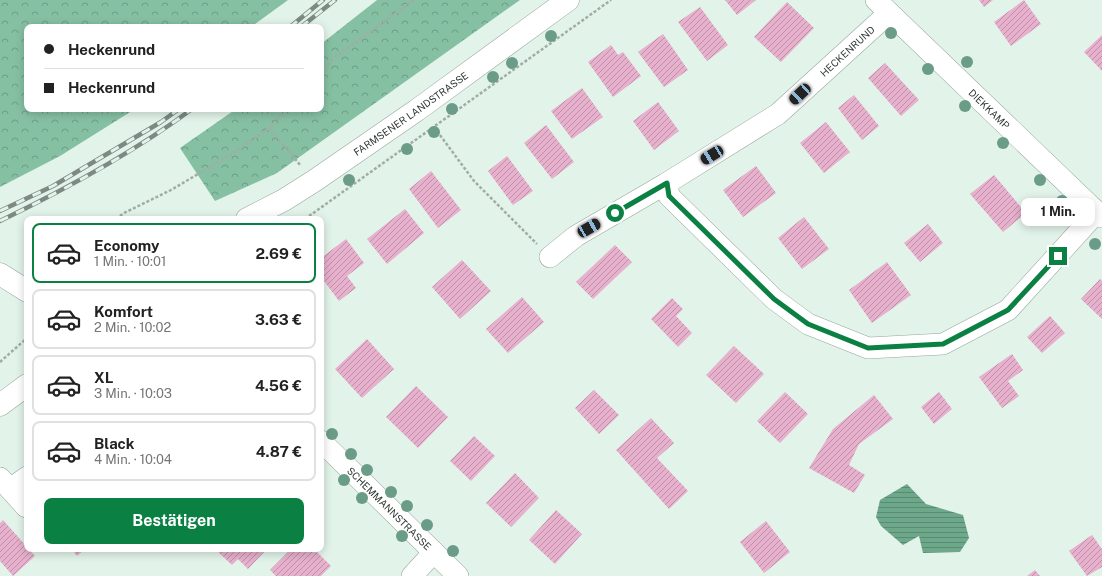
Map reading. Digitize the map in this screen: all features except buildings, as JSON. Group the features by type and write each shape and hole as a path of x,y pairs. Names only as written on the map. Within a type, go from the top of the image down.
{"main road":[{"name":"FARMSENER LANDSTRASSE","path":"253,216 284,200 314,181 416,110 568,0"},
{"path":"0,270 24,274"},
{"path":"0,274 24,289"},
{"path":"0,405 24,387"}],"street":[{"name":"HECKENRUND","path":"550,257 576,236 667,183 778,114 883,6"},
{"name":"DIEKKAMP","path":"883,6 1100,215"},
{"path":"667,183 669,196 774,299 808,324 868,348 943,344 1008,310 1100,215"},
{"name":"SCHEMMANNSTRASSE","path":"324,444 458,576"},
{"path":"24,478 5,484 24,505"},
{"path":"412,576 434,552"}],"path":[{"path":"324,69 335,57 414,0"},
{"path":"309,216 611,0"},
{"path":"120,216 172,190 225,158 269,128 285,112"},
{"path":"434,127 474,181 550,257"},
{"path":"269,128 314,181"},
{"path":"0,362 24,341"}],"green space":[{"path":"0,0 288,0 255,24 24,24 24,112 130,112 60,156 0,187"},
{"path":"377,0 520,0 277,173 215,201 180,148 232,112 324,112 324,42"}],"shaded area":[{"path":"907,484 926,504 963,515 969,538 960,552 923,553 919,536 903,545 881,526 876,517 880,500"}],"railway":[{"path":"294,24 323,0"},
{"path":"305,24 335,0"},
{"path":"0,211 53,186 161,122 175,112"},
{"path":"0,221 99,170 146,141 188,112"}],"route":[{"path":"615,213 667,183 669,196 774,299 808,324 868,348 943,344 1008,310 1058,256"}]}
